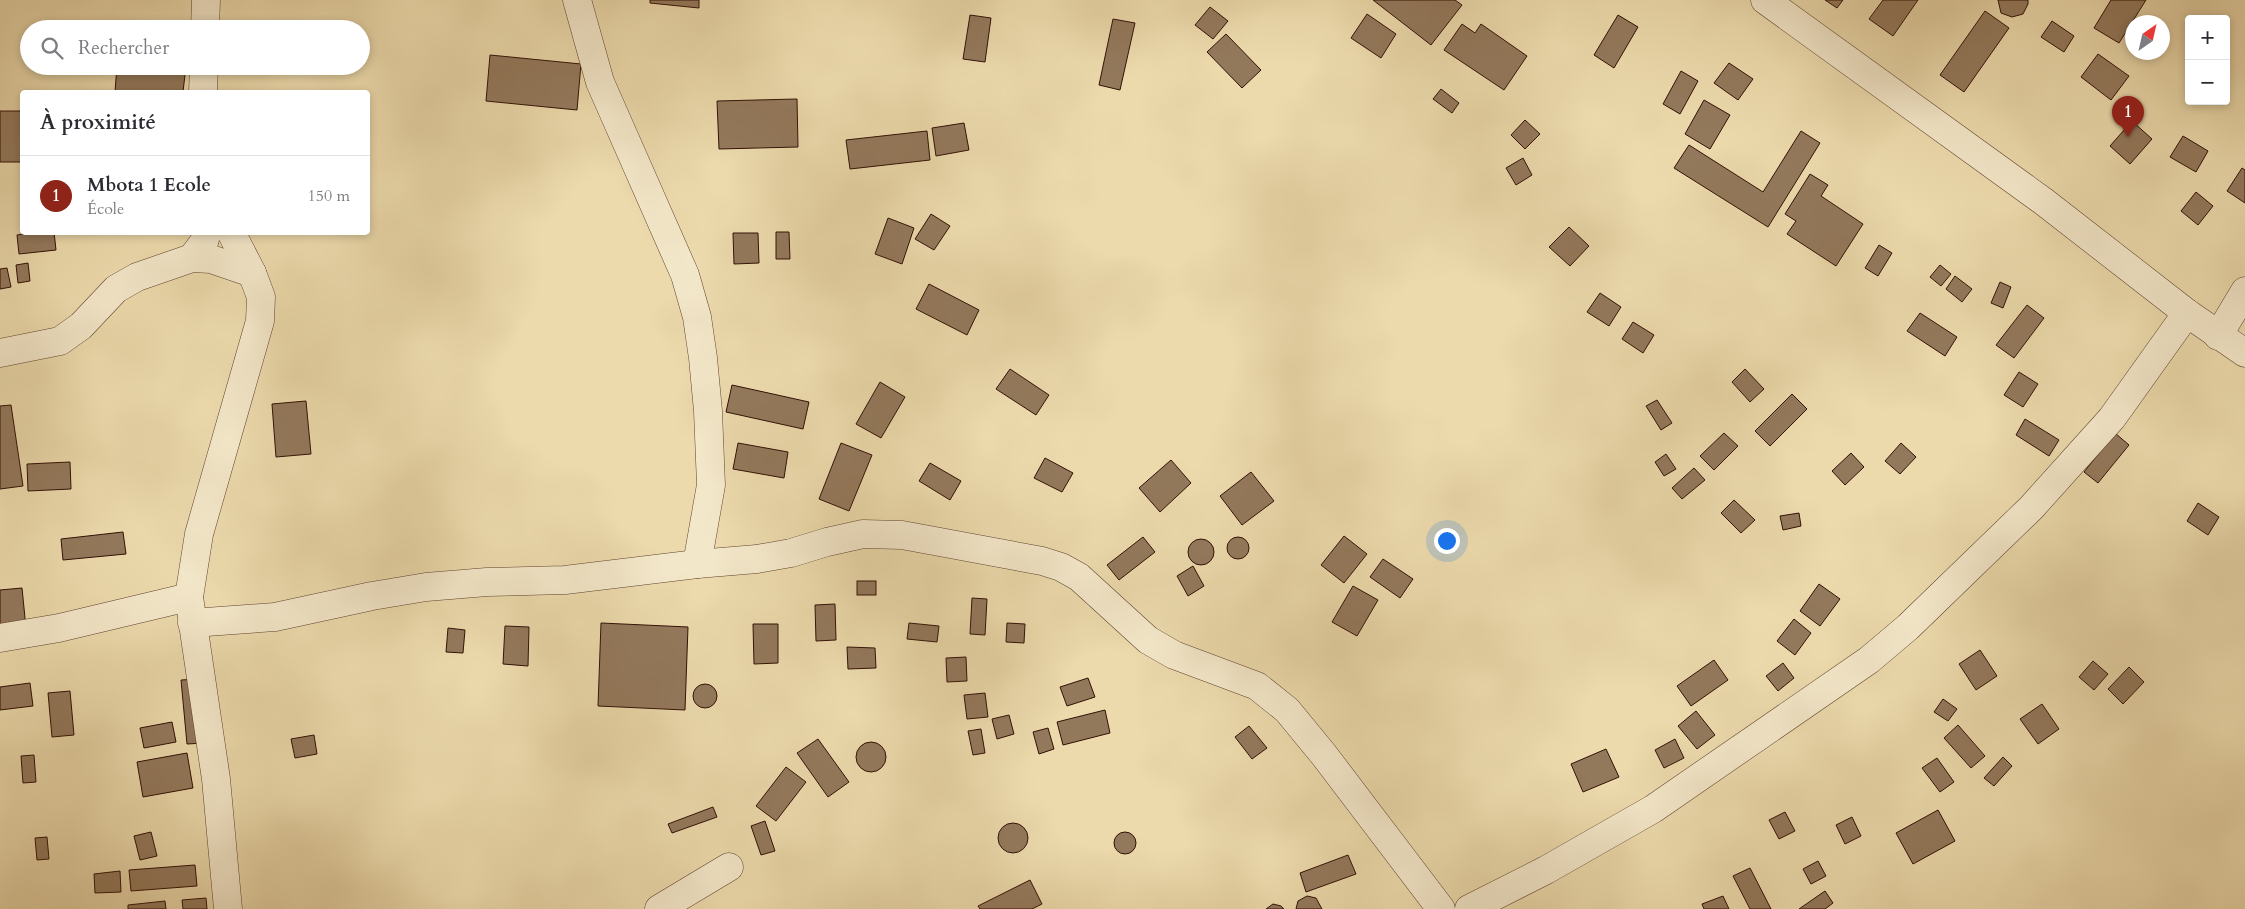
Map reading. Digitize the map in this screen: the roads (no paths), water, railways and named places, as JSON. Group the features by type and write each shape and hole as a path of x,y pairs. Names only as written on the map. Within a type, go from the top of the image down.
{"street":[{"path":"205,20 206,0"},
{"path":"577,0 600,82 685,275 696,317 706,393 711,485 697,564"},
{"path":"1765,0 2044,201 2187,313 2245,353"},
{"path":"203,90 204,75"},
{"path":"192,258 204,242 206,235"},
{"path":"228,909 216,779 191,610 199,534 260,321 260,297 252,273 233,235"},
{"path":"0,353 60,341 81,326 116,289 137,278 192,258 211,259 252,273"},
{"path":"2218,336 2245,291"},
{"path":"1469,909 1546,870 1653,809 1869,660 1908,627 2031,508 2112,418 2187,313"},
{"path":"0,638 191,610 275,617 372,596 426,587 487,582 565,580 774,556 863,534 902,535 983,549 1061,567 1079,577 1148,640 1174,655 1257,686 1287,710 1324,754 1441,909"},
{"path":"659,909 730,867"}],"place":[{"name":"Mbota 1 Ecole","path":"2128,137"}]}
